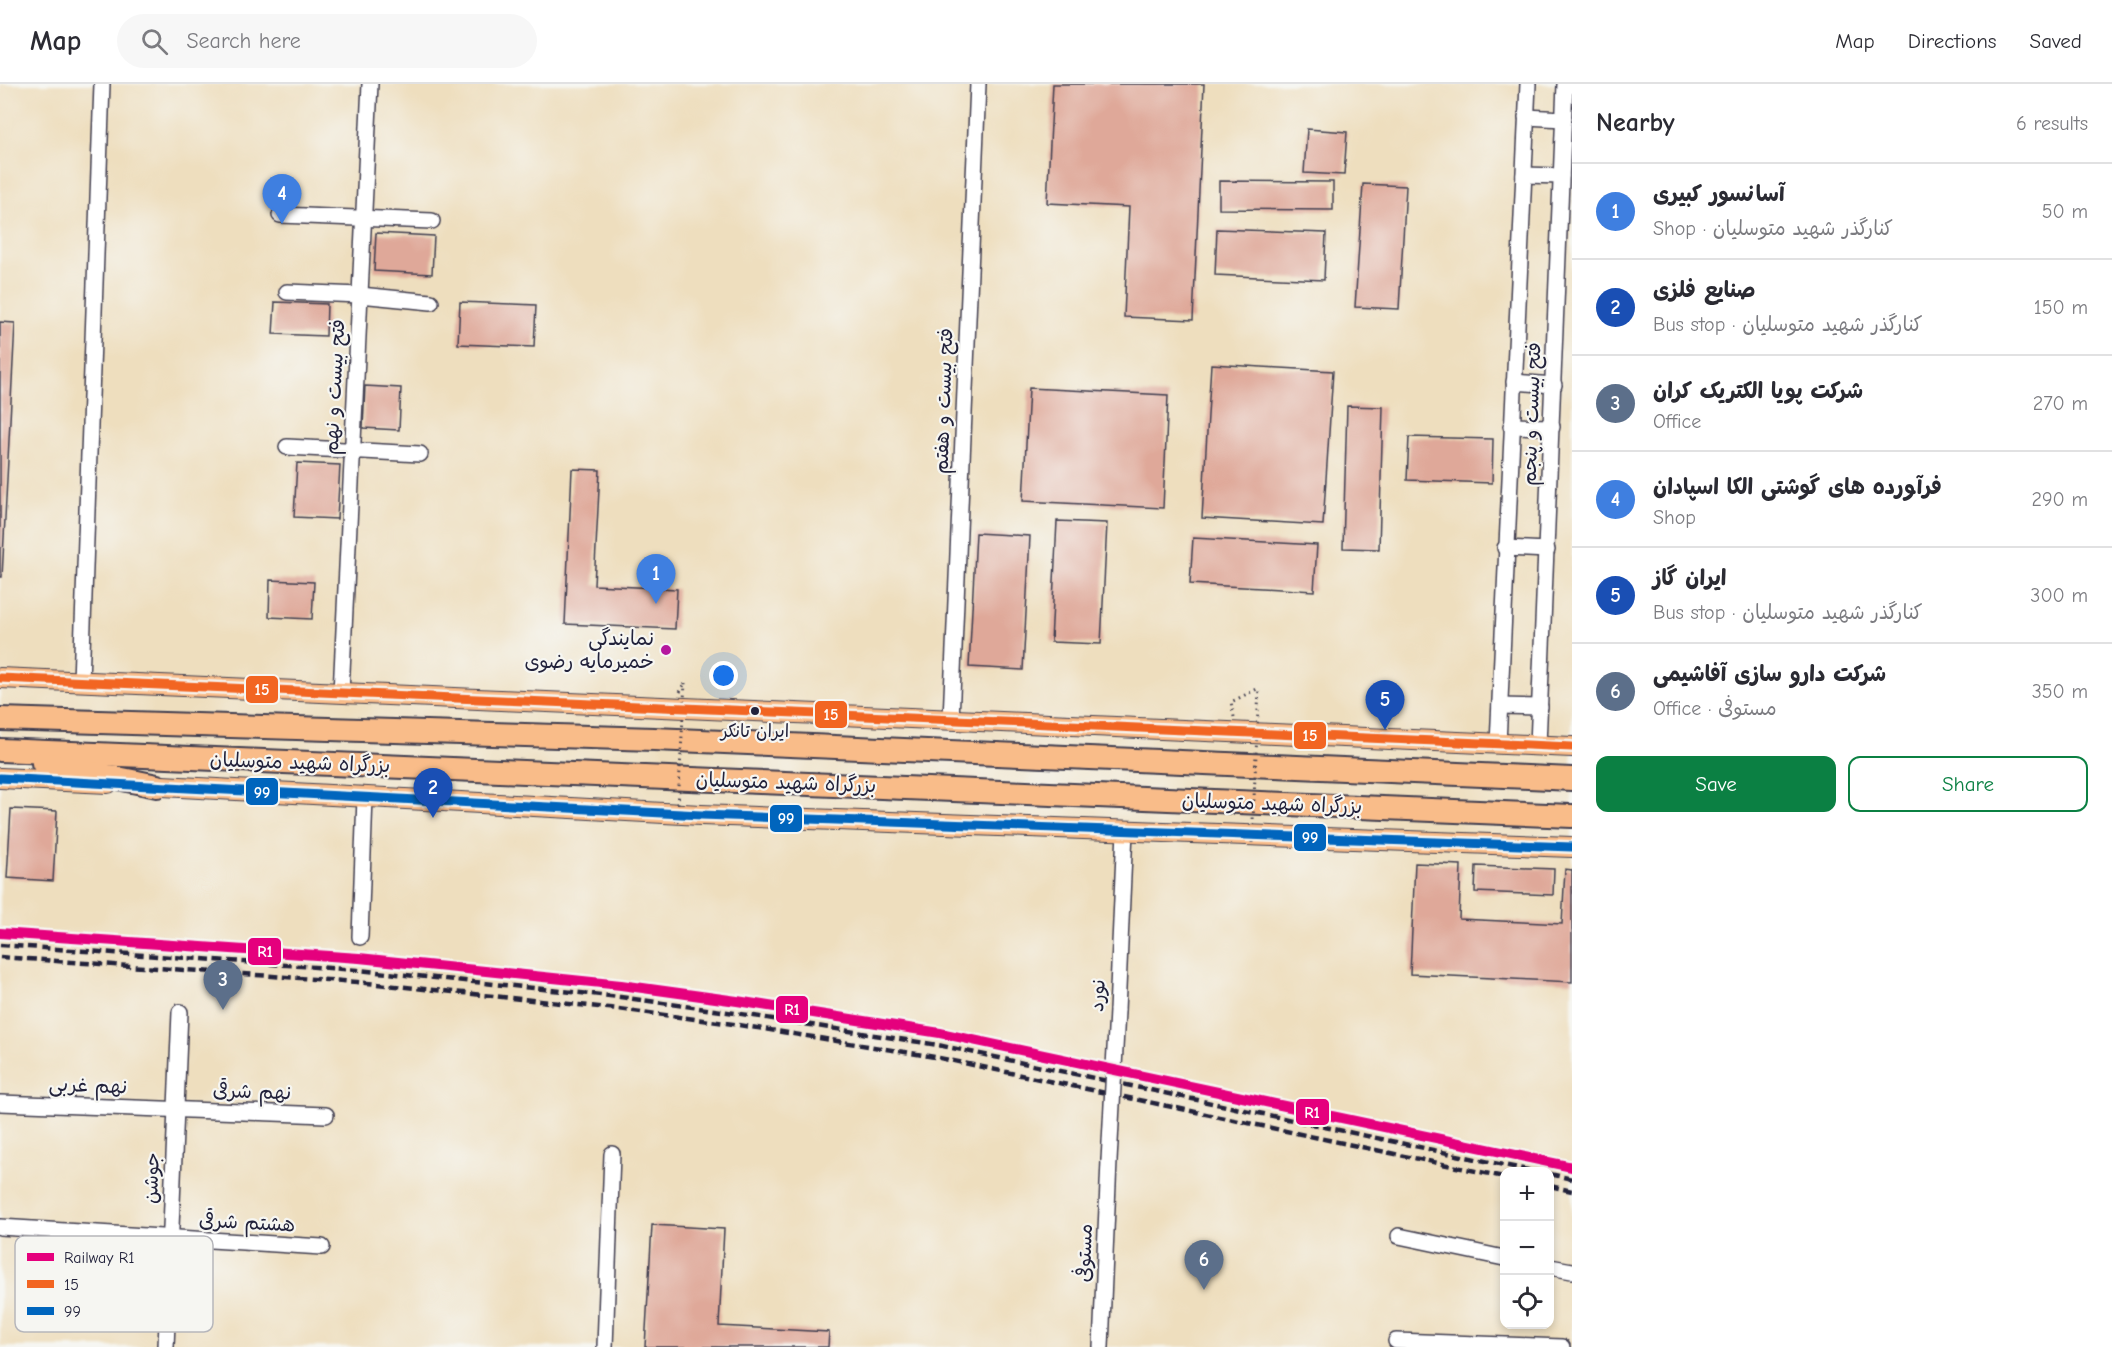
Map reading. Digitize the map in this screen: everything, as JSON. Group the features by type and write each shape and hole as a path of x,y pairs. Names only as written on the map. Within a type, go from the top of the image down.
{"highway":[{"name":"بزرگراه شهید متوسلیان","path":"0,718 654,739 1572,779"},
{"name":"بزرگراه شهید متوسلیان","path":"0,750 1572,816"},
{"path":"0,755 157,786"}],"main road":[{"path":"0,678 1572,747"},
{"path":"0,778 701,815 1572,847"}],"street":[{"path":"81,681 102,84"},
{"name":"فتح بیست و نهم","path":"341,693 370,84"},
{"name":"فتح بیست و هفتم","path":"951,719 978,84"},
{"name":"فتح بیست و پنجم","path":"1498,744 1505,548 1528,84"},
{"name":"فتح بیست و پنجم","path":"1538,745 1565,84"},
{"path":"1526,117 1564,119"},
{"path":"1524,176 1561,176"},
{"path":"280,215 432,221"},
{"path":"287,292 360,295 431,302"},
{"path":"1514,382 1554,385"},
{"path":"1511,426 1552,427"},
{"path":"287,447 420,454"},
{"path":"1505,548 1547,550"},
{"path":"1500,706 1540,707"},
{"path":"360,937 365,797"},
{"name":"نورد","path":"1109,1161 1125,831"},
{"name":"جوشن","path":"170,1236 180,1012"},
{"name":"نهم غربی","path":"0,1103 175,1109"},
{"name":"نهم شرقی","path":"175,1109 326,1115"},
{"path":"605,1347 612,1154"},
{"name":"مستوفی","path":"1101,1347 1109,1161"},
{"name":"هشتم شرقی","path":"0,1227 128,1236"},
{"path":"1399,1236 1500,1257"},
{"name":"هشتم شرقی","path":"213,1241 322,1247"},
{"path":"1554,1268 1572,1271"},
{"name":"جوشن","path":"166,1347 167,1332"},
{"path":"1396,1341 1562,1347"}],"path":[{"path":"677,822 685,683"},
{"path":"1231,702 1259,688 1252,843"}],"building":[{"path":"1053,84 1204,84 1193,320 1124,317 1129,207 1047,203"},
{"path":"1307,129 1347,132 1344,175 1304,173"},
{"path":"1219,181 1333,182 1333,210 1219,209"},
{"path":"1363,184 1406,186 1399,309 1355,307"},
{"path":"1217,229 1326,233 1324,280 1215,275"},
{"path":"376,233 434,236 432,274 374,271"},
{"path":"275,302 327,304 326,336 273,334"},
{"path":"460,302 536,305 534,347 458,344"},
{"path":"0,322 15,323 2,577 0,577"},
{"path":"1211,364 1333,371 1323,525 1202,518"},
{"path":"365,386 401,388 399,430 363,428"},
{"path":"1029,388 1168,395 1163,508 1023,501"},
{"path":"1347,406 1383,407 1379,549 1343,548"},
{"path":"1409,437 1493,439 1492,483 1407,480"},
{"path":"297,463 340,465 337,519 294,517"},
{"path":"572,469 600,470 594,585 677,589 675,629 565,624"},
{"path":"1057,521 1107,523 1101,644 1051,642"},
{"path":"976,533 1030,536 1023,670 969,667"},
{"path":"1193,538 1317,545 1314,591 1190,584"},
{"path":"270,580 314,582 312,619 269,617"},
{"path":"11,809 57,811 53,881 7,878"},
{"path":"1415,863 1461,865 1459,919 1562,924 1565,869 1572,870 1572,982 1410,974"},
{"path":"1476,866 1554,869 1553,895 1475,892"},
{"path":"652,1225 724,1229 719,1326 829,1332 828,1347 645,1347"}],"railway":[{"path":"0,933 359,958 621,985 737,1001 940,1033 1572,1167"},
{"path":"0,945 358,970 620,997 735,1013 938,1045 1513,1167"},
{"path":"0,957 357,982 618,1009 733,1024 935,1057 1500,1176"},
{"path":"1554,1175 1572,1179"},
{"path":"1554,1187 1572,1191"}],"rail line":[{"name":"R1","path":"0,933 359,958 621,985 737,1001 940,1033 1572,1167"}],"transit line":[{"name":"15","path":"0,678 1572,747"},
{"name":"99","path":"0,778 701,815 1572,847"}],"place":[{"name":"فرآورده های گوشتی الکا اسپادان","path":"282,224"},
{"name":"آسانسور کبیری","path":"656,604"},
{"name":"نمایندگی خمیرمایه رضوی","path":"666,650"},
{"name":"ایران تانکر","path":"755,711"},
{"name":"ایران گاز","path":"1385,730"},
{"name":"صنایع فلزی","path":"433,818"},
{"name":"شرکت پویا الکتریک کران","path":"223,1010"},
{"name":"شرکت دارو سازی آفاشیمی","path":"1204,1290"}]}
